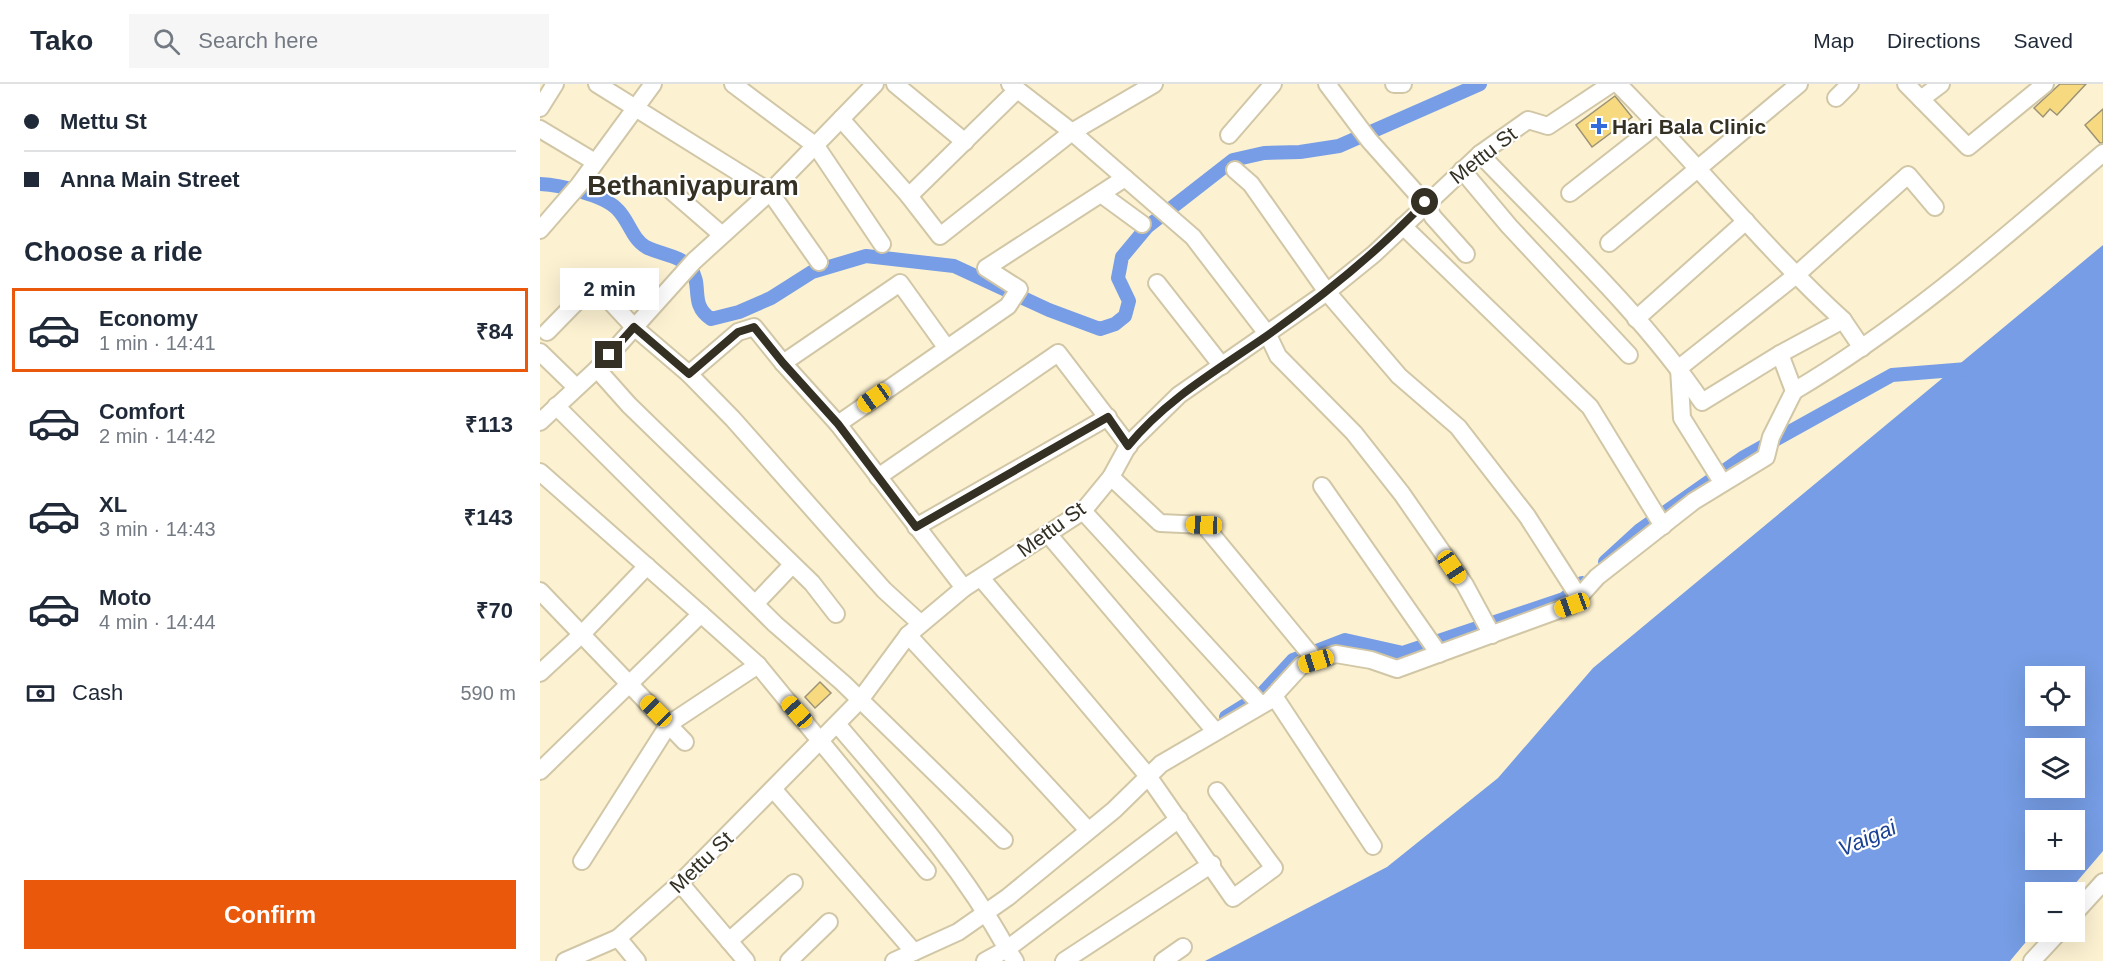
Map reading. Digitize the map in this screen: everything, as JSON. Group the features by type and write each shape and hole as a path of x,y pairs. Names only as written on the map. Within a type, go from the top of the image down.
{"street":[{"path":"540,108 555,84"},
{"path":"597,84 770,192 819,262"},
{"path":"540,230 579,185 652,84"},
{"path":"733,84 816,146 882,244"},
{"path":"540,422 597,369 722,234 770,192 875,84"},
{"path":"896,84 965,142"},
{"path":"841,119 909,196 940,236 1072,132 1154,84"},
{"path":"1229,135 1273,84"},
{"path":"1327,84 1369,140 1425,202 1433,217 1466,254"},
{"path":"1394,84 1403,84"},
{"name":"Mettu St","path":"565,961 618,938 680,883 860,700 914,629 964,588 1083,511 1111,477 1128,446 1179,395 1327,292 1403,226 1425,202 1480,154 1528,120 1548,126 1611,84"},
{"path":"1618,84 1658,124 1795,276 1843,320 1862,348"},
{"path":"1609,243 1799,84"},
{"path":"1836,98 1850,84"},
{"path":"1906,84 1968,147 2045,84"},
{"path":"1921,99 1941,84"},
{"path":"909,196 965,142 1014,87 1072,132 1174,218 1193,237 1268,335 1278,356 1354,433 1402,494 1465,585 1488,628"},
{"path":"1570,193 1658,124"},
{"path":"540,129 594,162"},
{"path":"894,961 912,949 958,932 1086,827 1145,773 1212,728 1261,700 1312,656 1336,654 1371,660 1396,669 1434,647 1488,628 1572,605 1576,592 1597,577 1659,520 1719,477 1766,457 1794,391 1862,348 1941,291 2103,153"},
{"path":"1480,154 1636,319 1679,368 1702,402 1780,354 1843,320"},
{"path":"1235,170 1251,184 1327,292 1399,376 1458,427 1527,516 1576,592"},
{"path":"1462,170 1509,226 1629,355"},
{"path":"1679,368 1795,276 1908,174 1935,207"},
{"path":"838,424 1008,306 1019,289 986,268 1125,178"},
{"path":"668,188 722,234"},
{"path":"1101,194 1142,224"},
{"path":"1636,319 1746,221"},
{"path":"1403,226 1590,407 1659,520"},
{"path":"783,363 900,283 946,347"},
{"path":"1157,283 1222,366"},
{"path":"547,332 594,284 634,327 689,374 733,419 884,590 914,629 1086,827"},
{"path":"689,374 738,332 754,327 838,424 964,588"},
{"path":"540,352 576,387"},
{"path":"878,477 1058,353 1128,446"},
{"path":"1780,354 1794,391"},
{"path":"1679,368 1682,418 1719,477"},
{"path":"597,369 629,405 812,583 836,614"},
{"path":"556,406 755,604 860,700 1004,840"},
{"path":"916,527 1108,417"},
{"path":"540,472 758,665 927,871"},
{"path":"1111,477 1160,523 1204,525 1312,656"},
{"path":"1322,486 1434,647"},
{"path":"1083,511 1261,700 1373,846"},
{"path":"1048,534 1212,728"},
{"path":"755,604 792,565"},
{"path":"540,673 581,635 647,566"},
{"path":"981,578 1145,773 1212,864 1233,898 1274,868 1217,790"},
{"path":"540,591 685,742"},
{"path":"540,771 701,614"},
{"path":"582,861 669,724 758,665"},
{"path":"837,724 954,863 1011,955"},
{"path":"774,790 912,949"},
{"path":"985,961 1011,955 1179,819"},
{"path":"1064,961 1212,864"},
{"path":"2085,902 2103,882"},
{"path":"680,883 746,961"},
{"path":"729,940 794,883"},
{"path":"789,961 829,922"},
{"path":"618,938 637,961"},
{"path":"2032,961 2050,942"},
{"path":"1163,961 1183,947"}],"water":[{"name":"Vaigai","path":"2103,245 2103,851 2077,882 2025,882 2026,942 2010,961 1205,961 1387,867 1498,778 1593,668"}],"building":[{"path":"2060,84 2086,84 2057,115 2050,109 2043,117 2034,108"},
{"path":"1615,96 1632,117 1592,147 1576,125"},
{"path":"2103,109 2103,143 2100,143 2085,125"},
{"path":"820,682 831,693 815,708 805,697"}],"waterway":[{"path":"540,184 559,186 603,200 622,214 641,244 687,264 694,275 700,307 711,319 739,312 771,298 812,272 866,256 954,266 1049,310 1100,329 1115,324 1125,316 1129,301 1118,278 1122,257 1147,227 1233,160 1264,153 1300,152 1339,146 1480,84"},
{"path":"1605,562 1640,530 1744,457 1892,375 1967,369"},
{"path":"1226,717 1260,696 1293,660 1345,640 1403,653 1564,599 1582,583"}],"place":[{"name":"Hari Bala Clinic","path":"1599,126"}],"district":[{"name":"Bethaniyapuram","path":"693,186"}],"route":[{"path":"609,355 634,327 689,374 738,332 754,327 838,424 916,527 1108,417 1128,446 1179,395 1268,335 1374,254 1425,202"}]}
